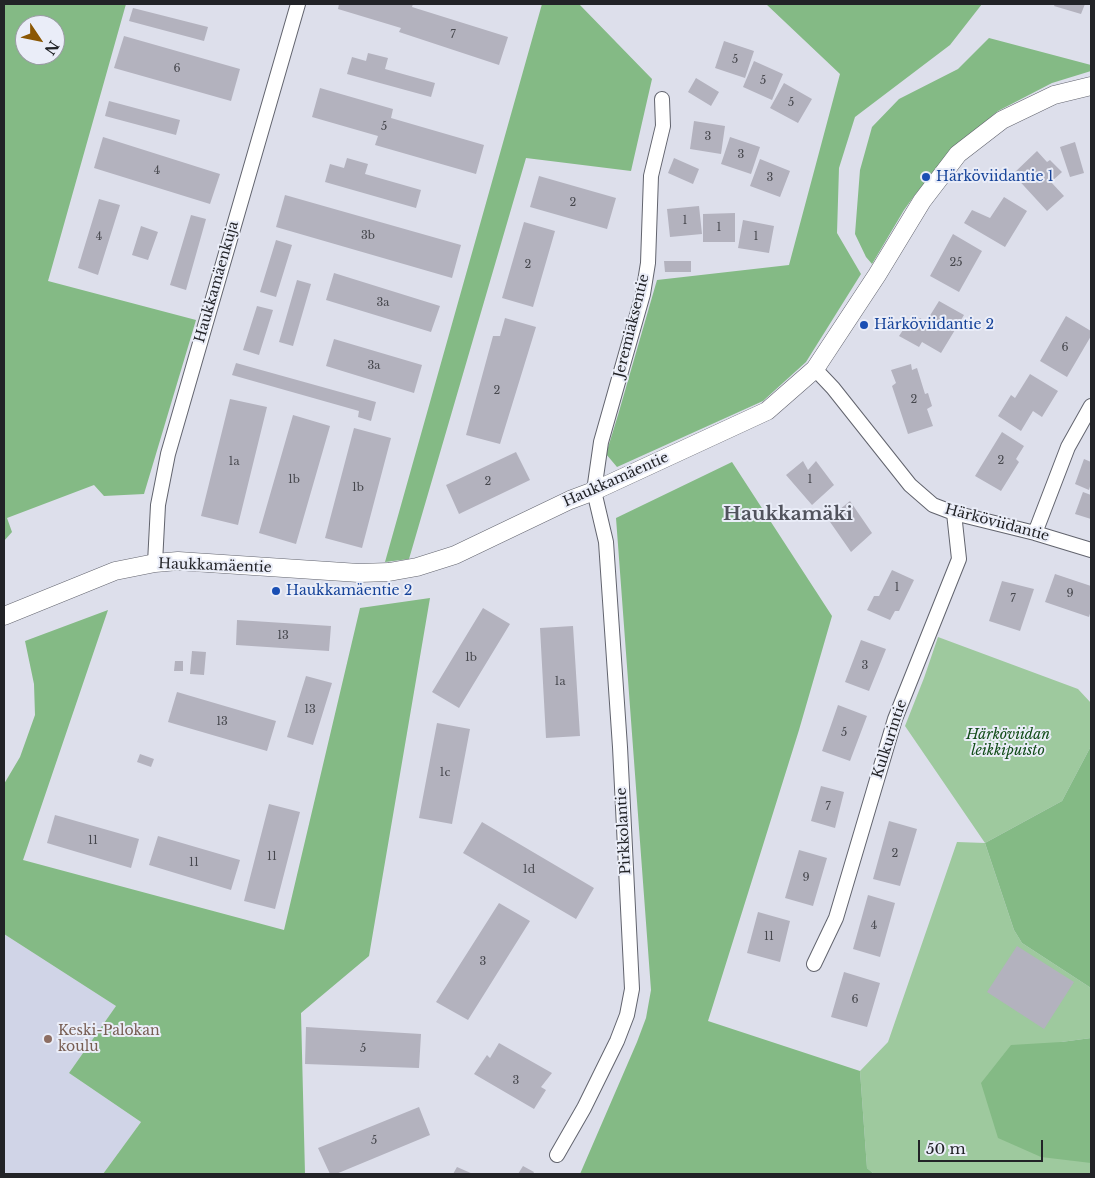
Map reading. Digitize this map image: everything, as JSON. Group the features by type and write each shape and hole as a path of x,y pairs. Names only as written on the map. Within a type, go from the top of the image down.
{"street":[{"name":"Haukkamäenkuja","path":"155,563 158,505 168,454 298,4"},
{"name":"Haukkamäentie","path":"4,616 115,571 155,563 178,561 359,573 389,572 417,567 455,555 570,500 594,491 767,411 815,369 877,275 922,201 958,154 1002,120 1054,94 1091,86"},
{"name":"Jeremiaksentie","path":"594,491 601,442 643,294 648,262 651,176 662,126 662,99"},
{"name":"Härköviidantie","path":"815,369 833,388 910,485 933,505 954,513 1034,533 1091,550"},
{"path":"1034,533 1068,448 1091,406"},
{"name":"Pirkkolantie","path":"557,1155 584,1108 617,1041 627,1015 632,990 620,747 606,542 594,491"},
{"name":"Kulkurintie","path":"814,964 836,918 895,720 959,559 954,513"}],"shaded area":[{"name":"Keski-Palokan koulu","path":"4,934 116,1006 69,1073 141,1122 103,1174 4,1174"}],"green space":[{"path":"4,4 126,4 48,281 196,320 144,494 104,496 94,485 7,518 12,532 4,541"},
{"path":"542,4 579,4 652,79 631,171 526,158 409,559 385,562"},
{"path":"766,4 982,4 950,45 855,117 839,168 837,233 861,274 806,362 763,401 617,467 606,454 657,280 789,265 840,74"},
{"path":"989,38 1091,65 1091,71 1052,83 998,111 953,149 904,210 872,264 866,257 855,234 860,170 872,127 899,99 958,69"},
{"path":"732,462 832,616 799,730 708,1021 860,1071 867,1168 874,1174 580,1174 637,1042 646,1018 651,990 616,518"},
{"path":"430,598 369,956 301,1013 305,1174 103,1174 141,1122 69,1073 116,1006 4,934 4,784 20,757 35,715 34,684 25,641 108,610 23,860 284,930 360,608"},
{"name":"Härköviidan leikkipuisto","path":"938,637 1078,689 1091,703 1091,746 1062,801 985,843 905,726"},
{"path":"1091,746 1091,988 1022,943 1014,930 985,843 1062,801"},
{"path":"957,842 985,843 1014,930 1022,943 1091,988 1091,1038 1061,1042 1091,1163 1091,1174 874,1174 867,1168 860,1071 888,1042"},
{"path":"1091,1038 1091,1163 1041,1157 998,1138 981,1083 1011,1045"}],"building":[{"path":"339,4 413,4 412,7 508,37 499,65 399,32 401,28 338,9"},
{"path":"1055,4 1085,4 1081,14 1054,6"},
{"path":"133,8 208,27 204,41 129,21"},
{"path":"124,36 240,69 231,101 114,68"},
{"path":"724,41 754,51 745,78 715,68"},
{"path":"368,53 388,58 385,69 435,83 431,97 347,74 352,57 366,61"},
{"path":"754,61 783,74 772,100 743,87"},
{"path":"696,78 719,92 711,106 688,92"},
{"path":"784,83 812,99 798,123 770,108"},
{"path":"320,88 393,109 391,118 484,145 476,174 375,145 378,136 312,117"},
{"path":"109,101 180,120 176,135 105,116"},
{"path":"694,121 725,126 721,154 690,149"},
{"path":"103,137 220,174 210,204 94,168"},
{"path":"730,137 760,147 751,174 721,164"},
{"path":"1075,142 1084,173 1070,177 1060,147"},
{"path":"1037,151 1047,162 1050,160 1062,172 1051,182 1064,196 1047,211 1013,174"},
{"path":"347,158 368,164 365,174 421,190 416,208 325,182 330,164 344,168"},
{"path":"674,158 699,169 693,184 668,173"},
{"path":"760,159 790,171 780,197 750,186"},
{"path":"539,176 616,198 607,229 530,207"},
{"path":"285,195 461,245 452,278 276,227"},
{"path":"1004,197 1027,211 1005,247 964,223 972,210 990,218"},
{"path":"99,199 120,205 98,275 78,268"},
{"path":"699,206 702,234 670,237 667,209"},
{"path":"735,213 735,242 703,242 703,214"},
{"path":"191,215 206,219 186,290 170,285"},
{"path":"743,220 774,226 769,253 738,248"},
{"path":"524,222 555,231 533,307 502,298"},
{"path":"141,226 158,232 148,260 132,255"},
{"path":"953,234 982,251 959,292 930,276"},
{"path":"276,240 292,245 276,297 260,292"},
{"path":"664,261 691,261 691,272 665,272"},
{"path":"334,273 440,306 431,332 326,300"},
{"path":"297,280 311,284 293,346 279,342"},
{"path":"939,301 964,315 941,353 922,342 919,347 899,336 909,321 915,324 920,318 926,322"},
{"path":"257,306 273,310 259,355 243,350"},
{"path":"1066,316 1091,331 1091,336 1067,377 1040,361"},
{"path":"505,318 536,327 500,444 466,435 493,336 500,336"},
{"path":"334,339 422,365 414,393 326,366"},
{"path":"236,363 376,402 371,421 358,417 359,411 232,375"},
{"path":"911,364 912,370 917,368 925,394 928,393 932,406 927,409 933,426 908,434 892,386 896,383 891,370"},
{"path":"1030,374 1058,391 1042,417 1033,411 1021,431 998,416 1011,395 1015,398"},
{"path":"230,399 267,407 238,525 201,516"},
{"path":"293,415 330,426 296,544 259,533"},
{"path":"354,428 391,438 362,548 325,538"},
{"path":"1002,432 1024,446 1016,459 1019,462 1001,491 975,476"},
{"path":"516,452 530,480 459,514 446,485"},
{"path":"1084,459 1091,462 1089,490 1075,484"},
{"path":"803,461 808,470 816,461 834,485 812,505 786,475"},
{"path":"1083,492 1091,495 1091,519 1075,514"},
{"path":"850,501 872,533 851,552 828,519"},
{"path":"892,570 914,580 899,611 895,611 890,620 867,610 874,596 879,596"},
{"path":"1055,574 1091,586 1091,610 1089,617 1045,602"},
{"path":"1002,581 1034,589 1020,631 989,621"},
{"path":"483,608 510,624 459,708 432,692"},
{"path":"237,620 331,626 329,651 236,645"},
{"path":"573,626 580,736 546,738 540,628"},
{"path":"861,640 886,649 869,691 845,682"},
{"path":"192,651 206,652 204,675 190,674"},
{"path":"175,661 183,661 183,671 174,671"},
{"path":"306,676 332,683 313,745 287,737"},
{"path":"177,692 276,721 267,751 168,722"},
{"path":"838,705 867,716 850,761 822,751"},
{"path":"437,723 470,729 452,824 419,818"},
{"path":"140,754 154,759 151,767 137,762"},
{"path":"821,786 844,792 835,828 811,821"},
{"path":"269,804 300,812 275,909 244,901"},
{"path":"55,815 139,839 131,868 47,843"},
{"path":"889,821 917,829 900,886 873,879"},
{"path":"482,822 594,888 576,919 463,853"},
{"path":"158,836 240,860 231,890 149,865"},
{"path":"799,850 827,858 813,906 785,898"},
{"path":"868,895 895,903 880,957 853,949"},
{"path":"499,903 530,921 468,1020 436,1002"},
{"path":"758,912 790,921 780,962 747,953"},
{"path":"1017,946 1074,982 1044,1029 987,992"},
{"path":"844,972 880,983 867,1027 831,1017"},
{"path":"306,1027 421,1034 419,1068 305,1064"},
{"path":"499,1043 552,1073 541,1087 546,1090 534,1109 474,1074 487,1055 490,1058"},
{"path":"419,1107 430,1135 336,1174 330,1174 318,1148"},
{"path":"523,1166 534,1172 533,1174 518,1174"},
{"path":"457,1167 473,1174 453,1174"}],"place":[{"name":"Härköviidantie 1","path":"926,177"},
{"name":"Härköviidantie 2","path":"864,325"},
{"name":"Haukkamäentie 2","path":"276,591"},
{"name":"Keski-Palokan koulu","path":"48,1039"}],"district":[{"name":"Haukkamäki","path":"788,515"}]}
